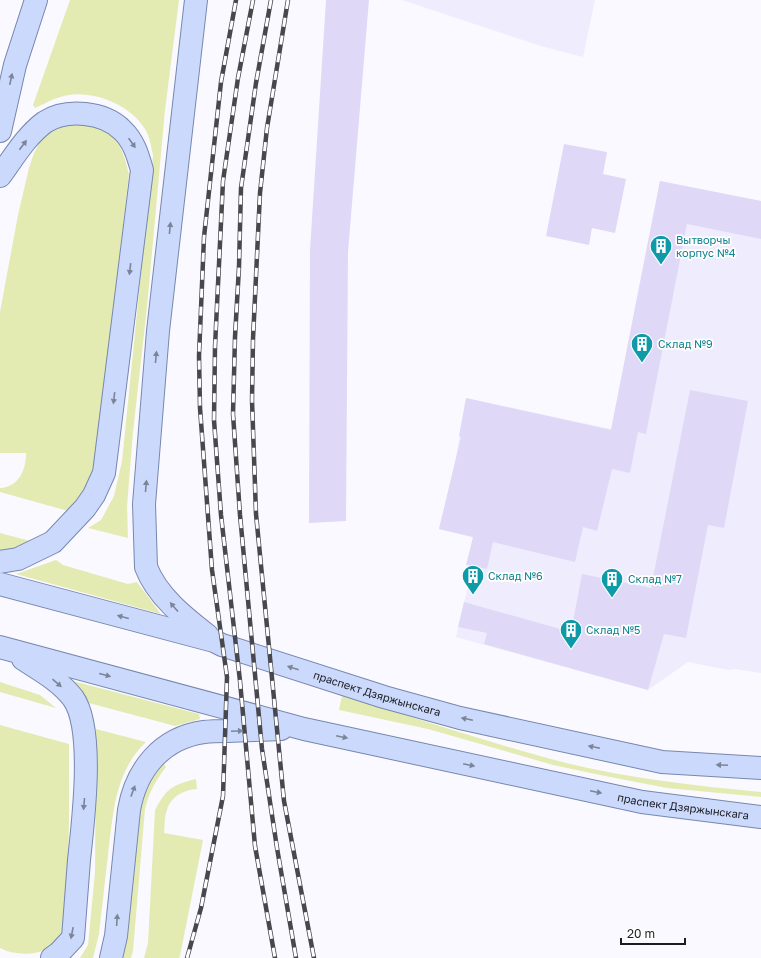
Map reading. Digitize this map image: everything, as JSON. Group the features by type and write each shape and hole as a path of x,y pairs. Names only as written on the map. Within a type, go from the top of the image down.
{"main road":[{"path":"0,131 15,65 36,0"},
{"path":"196,0 158,331 144,504 146,568 158,588 176,611 214,641"},
{"path":"0,176 31,135 46,122 69,113 92,115 110,121 123,130 136,149 142,170 104,473 94,495 85,508 53,542 18,559 0,562"},
{"name":"праспект Дзяржынскага","path":"0,584 214,641 222,645 384,698 460,718 662,762 761,768"},
{"path":"0,648 45,672 73,699 80,713 85,749 86,788 73,938 59,953 52,958"},
{"name":"праспект Дзяржынскага","path":"0,648 304,729 642,802 761,817"},
{"path":"111,958 116,936 131,795 142,772 149,762 162,748 189,735 204,732 304,729"}],"shaded area":[{"path":"402,0 595,0 583,57 541,46"},
{"path":"660,181 761,201 761,673 735,669 729,670 688,662 648,690 456,637 479,539 439,529 455,463 466,398 611,429"}],"green space":[{"path":"70,0 179,0 165,110 147,307 133,432 127,506 128,538 88,528 101,520 114,496 122,461 153,155 148,135 138,120 130,112 109,100 75,94 57,98 35,108 33,105"},
{"path":"67,123 94,125 107,130 117,140 129,174 95,471 87,492 68,511 0,492 0,488 7,487 17,481 25,466 26,453 0,453 0,312 18,215 34,153 40,141 47,132"},
{"path":"0,533 34,542 0,554"},
{"path":"56,560 63,565 128,584 137,582 161,614 16,574"},
{"path":"65,679 199,714 200,719 175,726 85,702"},
{"path":"0,682 40,695 56,708 0,692"},
{"path":"342,695 446,728 577,766 656,780 761,792 761,797 667,788 553,765 428,729 339,710"},
{"path":"0,725 69,744 69,839 65,926 58,941 52,946 35,953 17,953 0,948"},
{"path":"96,729 146,742 128,766 117,794 99,934 93,958 80,958 88,945 95,872"},
{"path":"161,759 166,767 153,786 145,809 133,951 131,958 120,958 129,923 135,804"},
{"path":"196,779 197,789 183,792 175,797 169,805 165,819 164,833 203,840 180,956 179,958 144,958 148,943 155,810 171,788 181,783"}],"building":[{"path":"326,0 369,0 348,252 346,521 309,523 310,250"},
{"path":"564,144 607,152 603,174 626,179 615,233 592,228 589,245 546,236"},
{"path":"660,181 761,201 761,239 687,224 646,434 638,432 630,473 612,469 597,531 583,527 575,562 493,542 487,569 466,565 473,537 439,529 461,437 459,436 466,398 611,430"},
{"path":"690,390 748,401 724,528 708,525 686,638 664,634 648,690 484,644 487,633 458,627 464,602 571,632 582,574 651,588"}],"railway":[{"path":"187,958 201,908 223,796 227,677 212,570 200,408 199,356 204,237 221,82 236,0"},
{"path":"253,0 238,78 223,181 215,347 214,420 221,515 240,681 255,846 275,958"},
{"path":"271,0 256,83 241,188 233,414 240,515 262,749 296,958"},
{"path":"288,0 267,128 260,193 253,339 252,400 256,514 284,801 314,958"}],"place":[{"name":"Вытворчы корпус №4","path":"661,266"},
{"name":"Склад №9","path":"642,364"},
{"name":"Склад №6","path":"473,596"},
{"name":"Склад №7","path":"612,598"},
{"name":"Склад №5","path":"571,650"}]}
